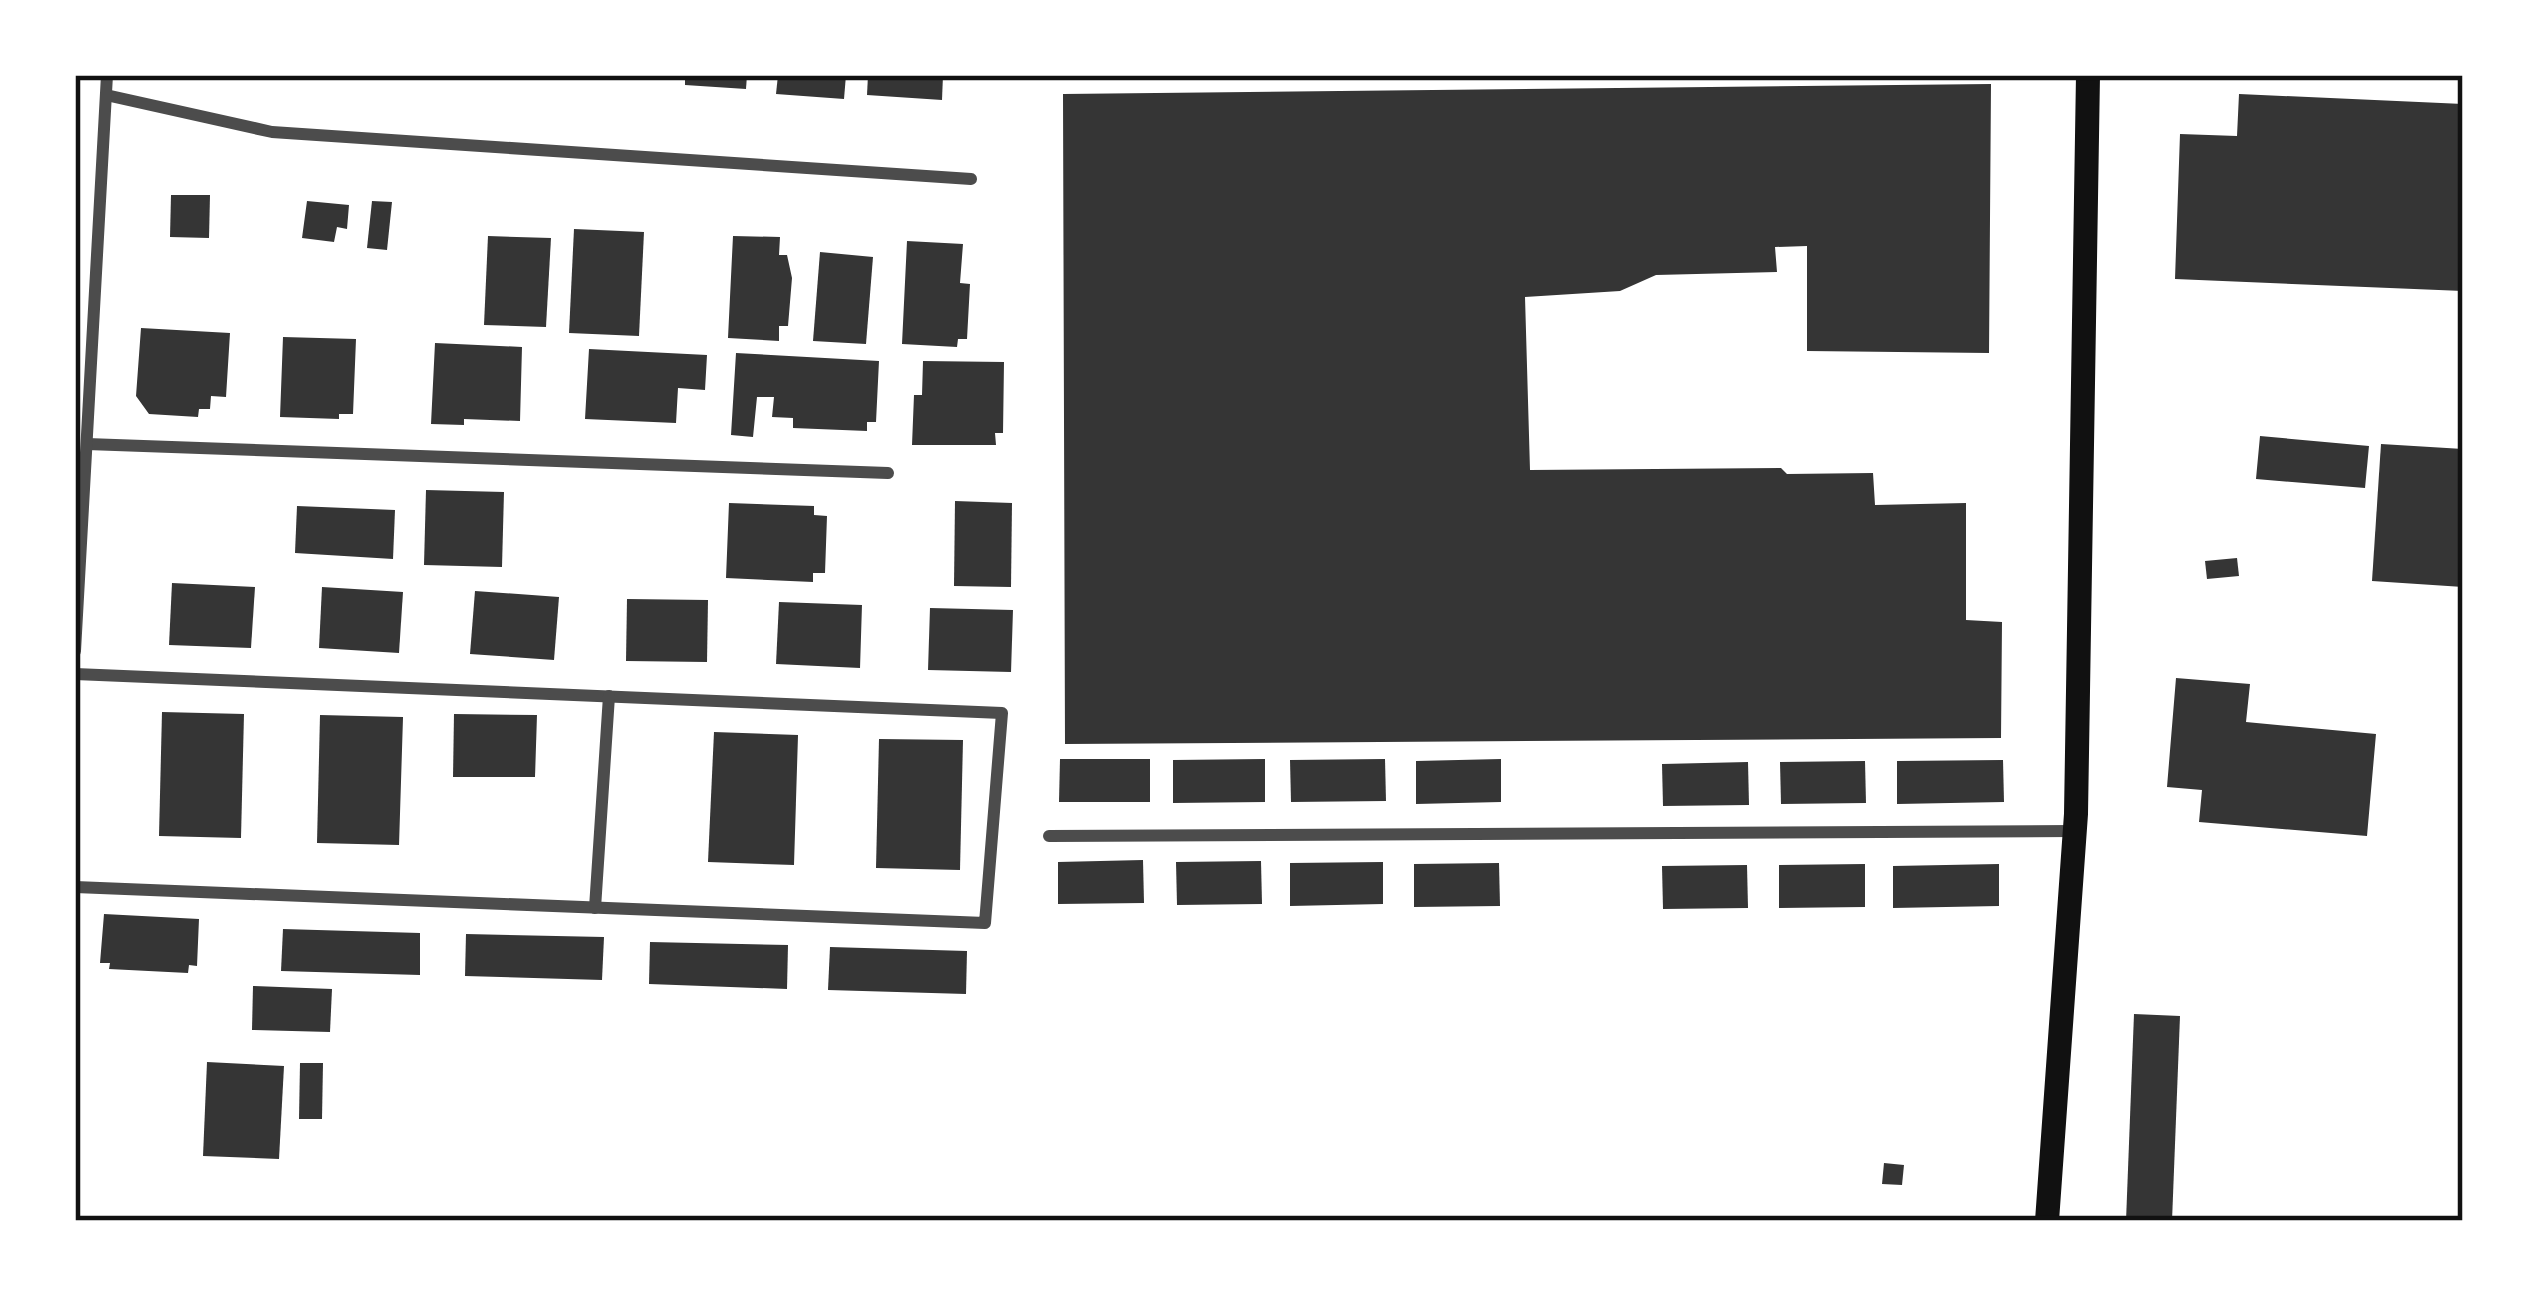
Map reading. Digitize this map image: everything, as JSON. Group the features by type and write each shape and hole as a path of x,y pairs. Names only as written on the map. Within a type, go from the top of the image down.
{"main road":[{"path":"2047,1221 2075,831 2088,75"}],"street":[{"path":"75,651 107,75"},
{"path":"106,95 272,132 970,179"},
{"path":"87,444 888,473"},
{"path":"75,674 1002,713 985,923 75,887"},
{"path":"595,908 609,696"},
{"path":"1049,836 2075,831"}],"building":[{"path":"685,75 747,75 746,89 685,85"},
{"path":"778,75 846,75 844,99 776,94"},
{"path":"868,75 943,75 942,100 867,95"},
{"path":"1991,84 1989,353 1807,351 1807,246 1775,247 1777,272 1656,275 1620,291 1525,297 1530,470 1781,468 1787,474 1873,473 1875,505 1966,503 1966,620 2002,622 2001,738 1065,744 1063,94"},
{"path":"2239,94 2463,104 2463,291 2175,279 2180,134 2237,136"},
{"path":"171,195 210,195 209,238 170,237"},
{"path":"307,201 349,205 347,229 337,227 334,242 302,238"},
{"path":"372,201 392,202 387,250 367,248"},
{"path":"574,229 644,232 639,336 569,333"},
{"path":"488,236 551,238 546,327 484,325"},
{"path":"733,236 780,237 779,255 787,255 792,278 788,326 779,326 779,341 728,338"},
{"path":"907,241 963,244 960,283 970,284 967,339 958,339 957,347 902,344"},
{"path":"820,252 873,257 866,344 813,341"},
{"path":"141,328 230,333 226,397 211,396 210,409 199,409 198,417 149,414 136,396"},
{"path":"283,337 356,339 353,414 339,414 339,419 280,417"},
{"path":"435,343 522,347 520,421 464,419 464,425 431,424"},
{"path":"589,349 707,355 705,390 678,388 676,423 585,419"},
{"path":"736,353 879,361 876,422 867,422 867,431 793,428 793,418 772,417 774,397 757,397 753,437 731,435"},
{"path":"923,361 1004,362 1003,433 995,433 996,445 912,445 914,395 922,395"},
{"path":"2260,436 2369,446 2365,488 2256,479"},
{"path":"2381,444 2463,449 2463,587 2372,581"},
{"path":"426,490 504,492 502,567 424,565"},
{"path":"955,501 1012,503 1011,587 954,586"},
{"path":"729,503 814,506 814,515 827,516 825,573 813,573 813,582 726,578"},
{"path":"297,506 395,510 393,559 295,553"},
{"path":"2237,558 2239,576 2207,579 2205,561"},
{"path":"172,583 255,587 251,648 169,645"},
{"path":"322,587 403,592 399,653 319,648"},
{"path":"475,591 559,597 554,660 470,654"},
{"path":"627,599 708,600 707,662 626,661"},
{"path":"779,602 862,605 860,668 776,664"},
{"path":"930,608 1013,610 1011,672 928,670"},
{"path":"2176,678 2250,684 2246,722 2376,734 2367,836 2199,822 2202,790 2167,787"},
{"path":"162,712 244,714 241,838 159,836"},
{"path":"454,714 537,715 535,777 453,777"},
{"path":"320,715 403,717 399,845 317,843"},
{"path":"714,732 798,735 794,865 708,862"},
{"path":"879,739 963,740 960,870 876,868"},
{"path":"1060,759 1150,759 1150,802 1059,802"},
{"path":"1265,759 1265,802 1173,803 1173,760"},
{"path":"1385,759 1386,801 1291,802 1290,760"},
{"path":"1501,759 1501,802 1416,804 1416,761"},
{"path":"2003,760 2004,802 1897,804 1897,761"},
{"path":"1865,761 1866,803 1781,804 1780,762"},
{"path":"1748,762 1749,805 1663,806 1662,764"},
{"path":"1143,860 1144,903 1058,904 1058,862"},
{"path":"1261,861 1262,904 1177,905 1176,862"},
{"path":"1383,862 1383,904 1290,906 1290,863"},
{"path":"1499,863 1500,906 1414,907 1414,864"},
{"path":"1865,864 1865,907 1779,908 1779,865"},
{"path":"1999,864 1999,906 1893,908 1893,866"},
{"path":"1747,865 1748,908 1663,909 1662,866"},
{"path":"104,914 199,919 197,966 189,965 188,973 109,969 110,963 100,963"},
{"path":"283,929 420,933 420,975 281,971"},
{"path":"466,934 604,937 602,980 465,976"},
{"path":"650,942 788,945 787,989 649,984"},
{"path":"830,947 967,951 966,994 828,990"},
{"path":"253,986 332,989 330,1032 252,1030"},
{"path":"2134,1014 2180,1016 2172,1221 2126,1221"},
{"path":"207,1062 284,1066 279,1159 203,1156"},
{"path":"300,1063 323,1063 322,1119 299,1119"},
{"path":"1884,1163 1904,1165 1902,1185 1882,1184"}]}
